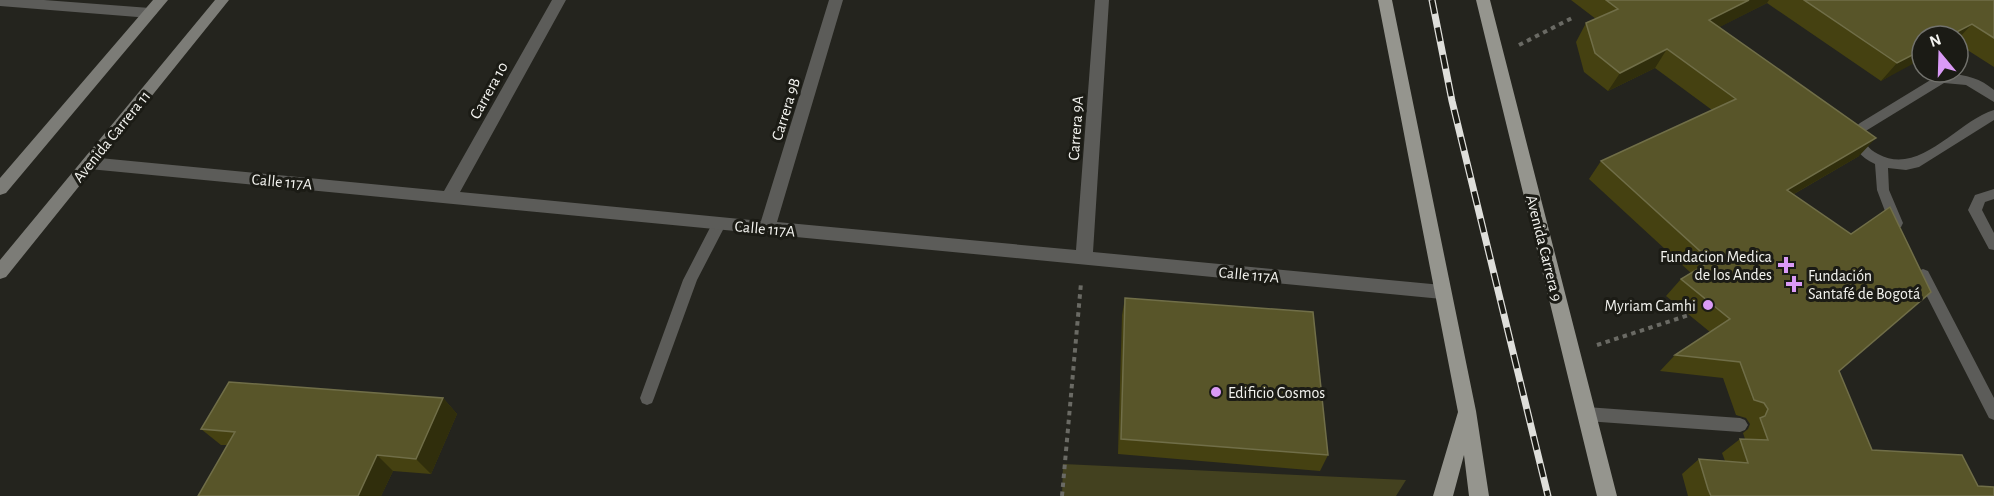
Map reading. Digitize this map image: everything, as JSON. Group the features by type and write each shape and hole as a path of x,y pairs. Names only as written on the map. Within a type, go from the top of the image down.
{"main road":[{"path":"0,189 161,0"},
{"name":"Avenida Carrera 11","path":"0,272 222,0"},
{"path":"1385,0 1467,411 1479,496"},
{"name":"Avenida Carrera 9","path":"1483,0 1606,496"},
{"path":"1443,496 1467,411"}],"street":[{"name":"Carrera 10","path":"449,196 559,0"},
{"name":"Carrera 9B","path":"767,228 836,0"},
{"name":"Carrera 9A","path":"1084,258 1102,0"},
{"path":"0,1 150,12"},
{"name":"Calle 117A","path":"89,164 449,196 719,224 1442,292"}],"lane":[{"path":"1994,98 1974,83 1951,77 1941,79 1858,130 1857,137 1860,145 1881,162 1905,166 1915,164 1994,114"},
{"path":"1881,162 1886,200 1905,240"},
{"path":"1994,194 1980,199 1976,210 1994,245"},
{"path":"647,398 690,280 719,224"},
{"path":"1915,260 1988,391 1994,412"},
{"path":"1586,414 1740,425"}],"path":[{"path":"1518,45 1574,18"},
{"path":"1062,496 1084,258"},
{"path":"1596,346 1689,315"}],"shaded area":[{"path":"1063,464 1406,480 1396,496 1062,496"}],"building":[{"path":"1606,0 1749,0 1709,20 1876,138 1787,190 1851,234 1890,207 1931,292 1839,371 1872,450 1962,455 1978,486 1994,487 1994,496 1711,496 1699,459 1748,463 1740,439 1768,440 1760,418 1765,416 1768,409 1764,403 1754,400 1740,362 1675,355 1730,319 1681,279 1711,261 1601,161 1736,99 1667,49 1620,73 1595,53 1586,23 1618,9"},
{"path":"1804,0 1994,0 1994,38 1972,24 1910,24 1910,56 1897,63"},
{"name":"Edificio Cosmos","path":"1125,298 1313,312 1328,455 1121,439"},
{"path":"229,382 443,398 416,459 377,455 358,496 198,496 235,432 201,429"}],"railway":[{"path":"1432,0 1452,101 1548,496"}],"place":[{"name":"Fundacion Medica de los Andes","path":"1786,265"},
{"name":"Fundación Santafé de Bogotá","path":"1794,284"},
{"name":"Myriam Camhi","path":"1708,305"},
{"name":"Edificio Cosmos","path":"1216,392"}]}
